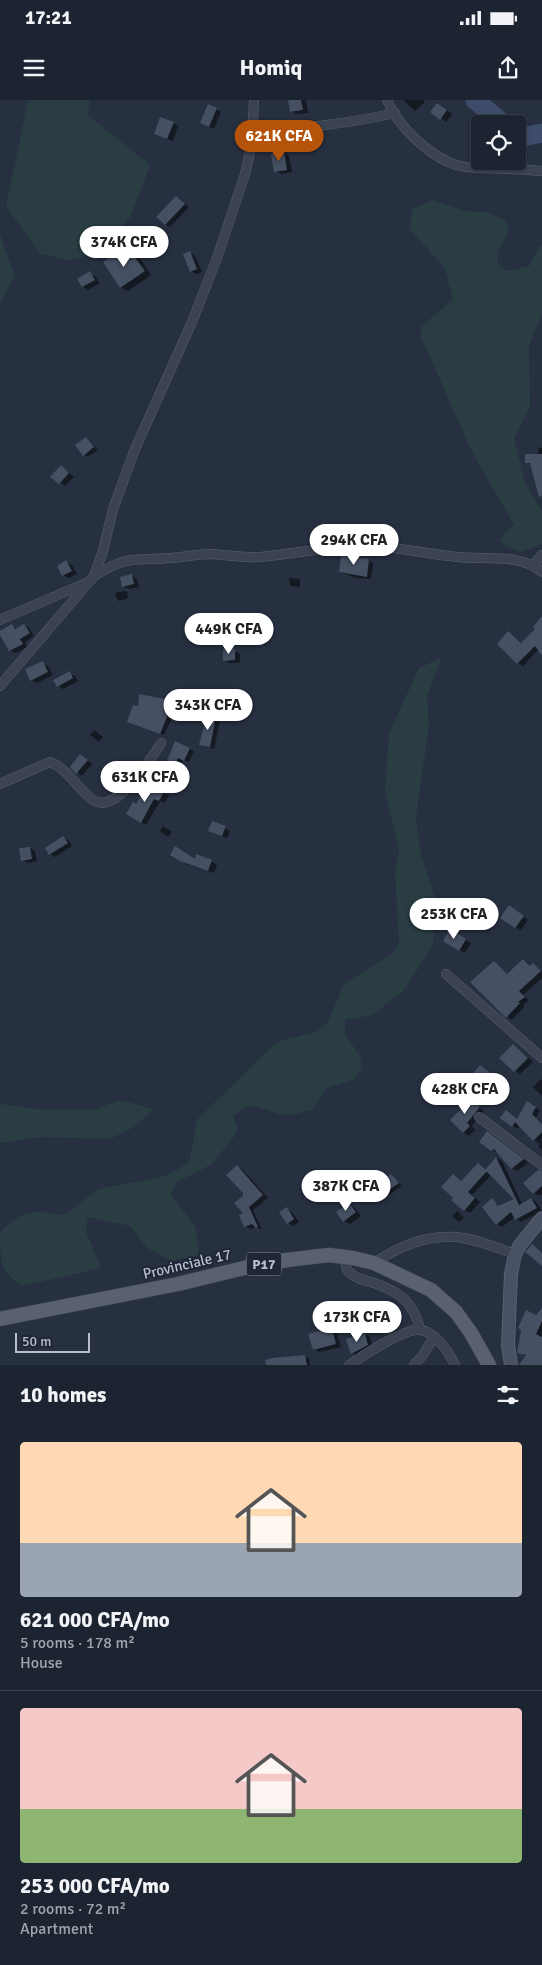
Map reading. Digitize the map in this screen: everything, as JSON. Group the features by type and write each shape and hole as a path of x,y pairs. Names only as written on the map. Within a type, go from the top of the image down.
{"main road":[{"name":"Provinciale 17","path":"0,1319 178,1284 287,1260 329,1255 374,1263 431,1290 456,1312 471,1333 489,1365"}],"street":[{"path":"0,686 91,579 103,551 113,509 135,449 192,322 217,258 245,174 254,132 254,100"},
{"path":"387,100 414,137 431,152 447,161 462,167 542,171"},
{"path":"254,132 323,126 366,120 395,113"},
{"path":"0,620 91,579 110,566 121,561 134,559 171,558 192,554 261,557 313,549 364,546 425,551 458,557 483,557 533,565 542,572"},
{"path":"533,565 542,555"},
{"path":"0,784 50,762 59,765 93,800 101,804 111,802 123,792 147,764 161,743"},
{"path":"446,974 542,1058"},
{"path":"479,1117 542,1165"},
{"path":"511,1365 508,1345 511,1274 515,1254 520,1244 542,1218"},
{"path":"374,1263 393,1250 416,1242 436,1238 455,1237 475,1241 515,1254"},
{"path":"346,1257 346,1267 350,1273 358,1278 392,1290 406,1300 414,1310 420,1329"},
{"path":"349,1365 405,1332 420,1329 434,1337 444,1347 455,1365"},
{"path":"414,1365 423,1355 434,1337"}],"green space":[{"path":"28,100 90,100 88,115 150,165 131,216 95,255 69,260 40,254 6,206"},
{"path":"433,200 465,211 487,212 506,221 509,232 497,252 498,264 507,271 529,266 542,245 542,313 529,346 530,407 514,438 525,483 542,511 542,544 520,552 505,546 499,539 514,525 471,450 421,337 421,327 453,299 445,269 410,229 412,209"},
{"path":"0,235 15,277 0,303"},
{"path":"441,658 427,697 429,725 416,817 421,855 437,903 433,945 404,990 373,1015 345,1020 345,1034 360,1056 362,1069 353,1080 327,1088 312,1110 285,1115 259,1107 248,1107 233,1116 238,1129 233,1138 212,1164 176,1183 171,1195 196,1228 199,1255 172,1261 147,1248 130,1226 88,1217 86,1231 101,1268 22,1286 5,1270 1,1259 0,1233 8,1225 22,1215 29,1213 65,1215 98,1189 165,1176 189,1163 197,1120 277,1042 318,1031 328,1022 344,984 392,954 399,943 395,871 399,851 385,791 389,733 419,668"},
{"path":"120,1100 154,1109 134,1127 110,1139 41,1137 0,1143 0,1104 38,1109 93,1110"}],"building":[{"path":"288,100 301,100 303,110 290,112"},
{"path":"437,103 447,110 440,120 430,112"},
{"path":"208,104 217,108 209,127 200,123"},
{"path":"160,117 174,122 167,139 154,134"},
{"path":"284,151 287,170 274,172 271,154"},
{"path":"176,196 185,204 165,225 156,217"},
{"path":"124,249 130,258 134,256 145,271 120,288 103,262"},
{"path":"190,251 197,269 190,272 183,254"},
{"path":"90,271 95,280 82,287 77,279"},
{"path":"86,437 94,447 83,456 75,445"},
{"path":"525,454 542,454 542,496 539,497 530,463 525,463"},
{"path":"61,465 69,473 59,484 50,477"},
{"path":"341,556 369,559 367,577 339,572"},
{"path":"66,560 72,571 62,576 57,566"},
{"path":"132,574 134,584 122,587 120,577"},
{"path":"542,616 542,656 535,646 517,664 497,644 508,631 521,643 535,629 533,627"},
{"path":"12,624 15,629 24,624 30,633 20,639 23,644 9,651 0,635 0,631"},
{"path":"223,649 235,649 235,660 223,661"},
{"path":"43,661 48,672 30,681 25,669"},
{"path":"70,671 73,678 57,687 53,680"},
{"path":"139,694 170,700 167,717 160,734 127,722 133,705 138,706"},
{"path":"207,714 216,717 210,747 199,745"},
{"path":"175,741 190,748 184,761 178,758 171,775 163,771"},
{"path":"80,754 88,760 76,774 70,767"},
{"path":"148,783 164,792 159,801 154,799 141,823 126,814 133,802 136,804"},
{"path":"212,821 226,826 222,836 208,831"},
{"path":"63,836 68,843 49,855 45,848"},
{"path":"175,846 195,859 196,854 212,860 208,871 180,861 170,855"},
{"path":"30,847 32,859 21,861 19,848"},
{"path":"509,905 524,916 515,928 500,918"},
{"path":"450,929 466,939 459,951 443,941"},
{"path":"523,959 530,966 533,963 541,971 519,991 525,997 518,1002 520,1003 506,1018 470,982 494,961 507,974"},
{"path":"513,1044 528,1058 514,1072 499,1058"},
{"path":"480,1065 494,1076 481,1092 467,1080"},
{"path":"468,1098 480,1107 467,1123 470,1126 463,1133 450,1120 461,1109 459,1108"},
{"path":"527,1101 536,1107 532,1114 542,1124 542,1132 533,1141 515,1122 512,1127 500,1118 506,1110 517,1119"},
{"path":"487,1131 524,1159 511,1169 494,1149 491,1151 479,1142"},
{"path":"496,1157 519,1205 531,1198 537,1208 515,1220 511,1212 496,1225 482,1207 492,1198 498,1206 514,1199 485,1170"},
{"path":"478,1163 487,1171 468,1192 475,1198 464,1211 451,1200 453,1198 441,1187 453,1174 461,1181"},
{"path":"237,1165 263,1195 249,1207 258,1227 256,1228 252,1224 244,1227 239,1215 243,1213 234,1203 243,1196 243,1193 226,1175"},
{"path":"538,1170 542,1171 542,1186 533,1194 523,1183"},
{"path":"391,1174 399,1183 376,1199 369,1190"},
{"path":"349,1203 356,1212 343,1222 336,1212"},
{"path":"287,1207 294,1219 287,1224 279,1212"},
{"path":"532,1244 542,1253 542,1266 525,1252"},
{"path":"542,1308 542,1321 536,1334 542,1337 542,1365 519,1365 526,1355 517,1353 521,1330 518,1328 526,1310 536,1315"},
{"path":"332,1328 336,1344 313,1350 308,1334"},
{"path":"365,1333 368,1345 351,1354 346,1339"},
{"path":"305,1355 307,1365 266,1365 265,1360 272,1358"}],"waterway":[{"path":"475,100 493,115"},
{"path":"526,136 542,133"}]}
